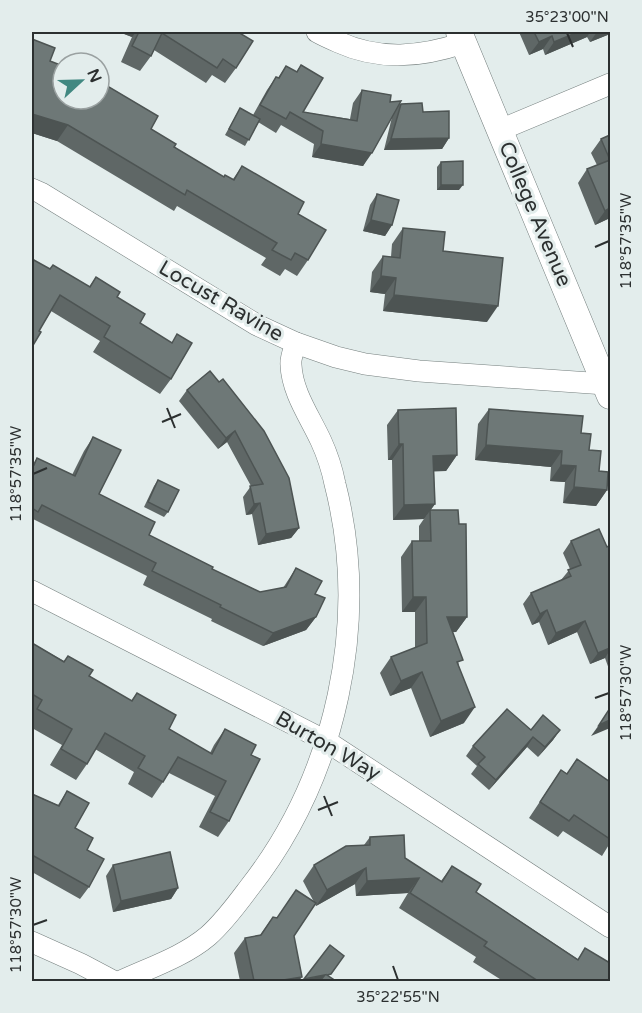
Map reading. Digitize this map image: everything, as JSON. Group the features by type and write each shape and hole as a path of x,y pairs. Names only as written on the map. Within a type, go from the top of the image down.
{"street":[{"path":"317,32 350,47 380,54 411,55 439,51 461,37"},
{"name":"College Avenue","path":"461,37 608,390"},
{"path":"500,130 610,84"},
{"name":"Locust Ravine","path":"32,189 257,325 296,343 336,357 365,364 419,371 608,390"},
{"path":"32,942 117,981 187,950 209,935 229,914 261,873 288,830 310,784 326,741 342,679 348,629 348,578 344,528 335,482 322,443 294,383 290,363 296,343"},
{"name":"Burton Way","path":"32,591 326,741 610,927"}],"building":[{"path":"139,32 238,32 253,41 236,68 223,59 217,68 162,33 151,56 132,46"},
{"path":"534,32 578,32 554,42 552,36 539,42"},
{"path":"32,39 55,48 51,51 50,61 51,111 111,111 111,88 158,116 151,129 176,144 174,147 224,177 225,175 234,180 242,166 304,202 298,214 326,230 308,260 295,253 291,260 272,250 277,243 187,190 185,195 68,125 32,114"},
{"path":"301,65 323,78 303,112 357,121 362,90 391,95 390,102 401,101 372,153 321,144 323,131 290,112 286,119 260,105 276,77 279,78 286,66 297,72"},
{"path":"422,103 423,112 449,111 449,138 391,139 401,104"},
{"path":"240,108 260,119 249,140 229,129"},
{"path":"610,135 610,160 601,139"},
{"path":"610,160 610,208 605,211 587,169"},
{"path":"463,161 463,185 441,185 441,162"},
{"path":"377,194 399,200 392,225 371,220"},
{"path":"403,228 445,232 443,251 503,258 498,306 394,295 396,278 381,276 383,256 400,258"},
{"path":"32,259 50,269 53,265 90,287 96,277 120,292 117,297 145,314 140,323 172,343 177,334 192,343 171,379 104,337 110,326 60,295 32,347"},
{"path":"210,371 219,382 223,379 264,431 289,478 299,528 266,534 260,503 254,504 250,486 263,484 235,431 226,438 187,390"},
{"path":"456,408 457,455 433,456 435,504 404,505 403,444 399,444 398,410"},
{"path":"489,409 583,416 581,433 591,434 589,450 601,451 599,471 608,472 607,490 574,487 576,466 561,465 562,451 486,445"},
{"path":"93,437 121,450 99,494 155,522 149,535 260,592 286,587 296,568 322,581 315,594 325,598 316,617 273,633 152,571 156,563 42,505 38,512 32,508 32,464 34,465 37,458 75,476"},
{"path":"158,480 179,490 168,512 148,502"},
{"path":"430,510 458,510 459,524 466,524 467,617 447,617 463,660 457,662 475,707 441,721 422,672 401,681 391,657 427,643 426,597 413,597 412,541 431,541"},
{"path":"599,529 607,547 610,545 610,648 598,653 585,621 556,633 547,610 540,614 531,593 571,576 568,570 581,565 571,541"},
{"path":"32,643 64,662 68,656 93,670 89,676 132,701 137,693 176,715 169,729 212,754 225,729 256,745 251,755 260,759 229,821 210,812 226,781 178,757 163,782 138,768 145,756 105,733 87,764 61,749 72,729 37,709 42,700 32,694"},
{"path":"610,708 610,720 599,725"},
{"path":"507,709 531,730 543,715 560,730 545,747 533,737 496,780 478,764 485,757 473,746"},
{"path":"577,759 610,782 610,839 574,815 569,821 540,802 561,770 567,774"},
{"path":"67,791 89,803 75,828 93,838 87,850 104,859 89,887 32,855 32,794 59,806"},
{"path":"404,835 405,858 442,882 452,866 481,884 476,892 578,960 585,948 610,963 610,981 538,981 484,946 487,942 410,893 419,878 367,881 366,868 327,890 314,865 346,846 370,845 370,837"},
{"path":"170,852 178,888 121,901 113,865"},
{"path":"296,890 316,903 294,936 302,977 277,981 254,981 245,938 261,935 273,917 277,918"},
{"path":"330,945 344,956 331,974 327,975 336,981 320,981 325,975 304,979"}]}
